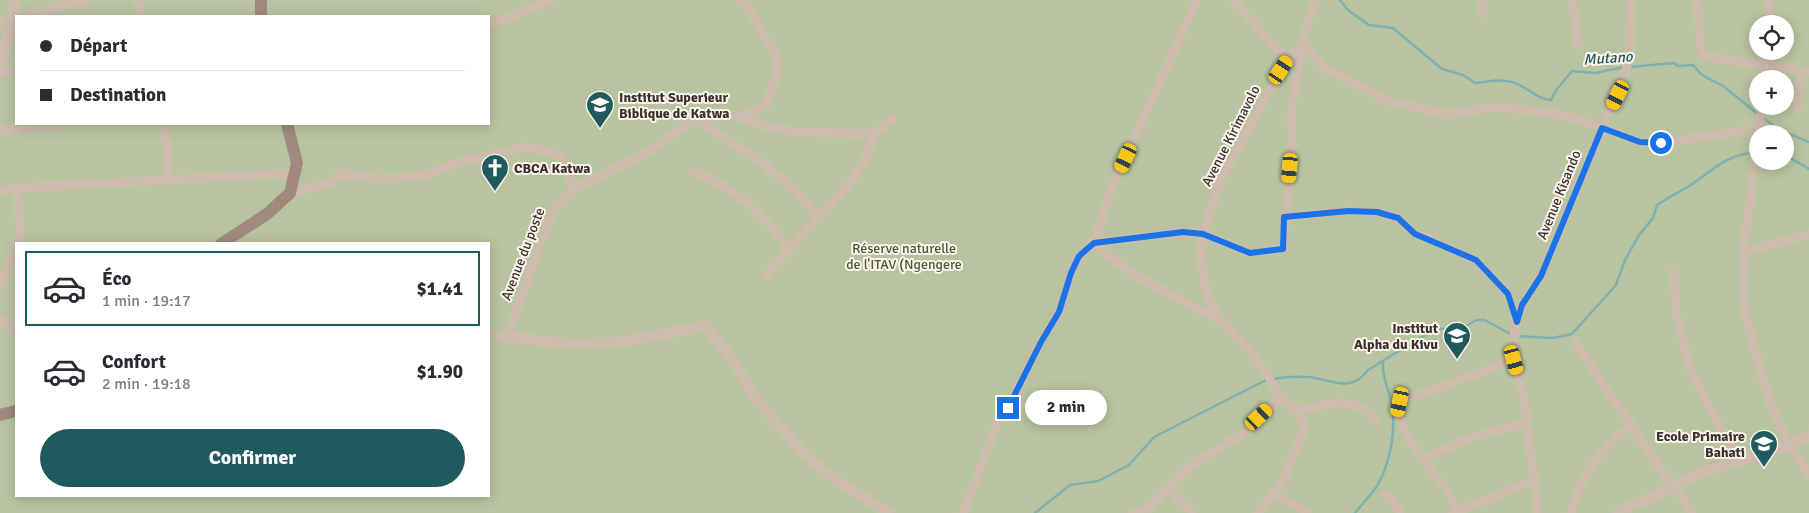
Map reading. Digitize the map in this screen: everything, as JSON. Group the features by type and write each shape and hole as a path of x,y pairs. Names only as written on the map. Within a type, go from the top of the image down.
{"main road":[{"path":"261,0 261,15"},
{"path":"224,242 267,214 290,193 296,162 287,125"},
{"path":"0,414 15,411"}],"street":[{"path":"16,0 17,15"},
{"path":"36,15 54,13 89,0"},
{"path":"137,0 142,15"},
{"path":"490,26 551,0"},
{"name":"Avenue du poste","path":"506,336 552,212 574,189 651,150 695,120 705,116 738,116 752,113 766,105 778,70 775,54 749,10 739,0"},
{"path":"963,513 996,427 1059,312 1071,273 1079,256 1094,243 1111,190 1196,0"},
{"path":"1233,0 1287,60"},
{"name":"Avenue Kirimavolo","path":"1220,321 1206,291 1201,256 1203,234 1220,181 1287,60 1303,42 1312,7 1316,0"},
{"path":"1482,14 1483,0"},
{"path":"1572,0 1579,46"},
{"name":"Avenue Kisando","path":"1516,325 1522,305 1541,276 1626,70 1629,57 1631,0"},
{"path":"1697,0 1700,44 1704,56 1804,72 1798,110"},
{"path":"1769,15 1770,0"},
{"path":"0,23 15,18"},
{"path":"15,23 0,72 15,71"},
{"path":"1094,243 1183,232 1203,234 1250,253 1283,249 1284,217 1292,151 1292,112 1303,42"},
{"path":"1303,42 1324,69 1387,101 1449,115 1483,108 1520,109 1571,117 1640,142 1661,143 1749,132"},
{"path":"1767,60 1767,70"},
{"path":"738,116 758,124 794,132 874,134"},
{"path":"766,275 851,182 866,157 874,134 892,118"},
{"path":"695,120 764,163 771,172 789,184 818,216"},
{"path":"0,130 65,125"},
{"path":"164,125 169,180"},
{"path":"290,193 328,184 342,173 378,178 413,177 429,174 453,164 524,147 548,151 562,158 574,189"},
{"path":"1754,170 1744,252 1743,306 1764,387 1789,445 1809,474"},
{"path":"693,171 714,180 725,189 737,195 759,213 788,249"},
{"path":"0,191 17,188 294,173"},
{"path":"0,184 17,188"},
{"path":"17,188 20,233 18,242"},
{"path":"1284,217 1348,211 1377,212 1398,218 1415,234 1476,260 1508,294 1516,325 1514,360 1524,398 1538,513"},
{"path":"1744,252 1809,234"},
{"path":"1094,243 1129,272 1220,321 1246,346 1281,397 1296,412 1304,426 1303,434 1295,448 1284,478 1258,513"},
{"path":"0,289 14,262"},
{"path":"1674,270 1676,313 1691,372 1738,462"},
{"path":"0,319 15,330"},
{"path":"490,335 574,344 620,342 706,326 734,362 755,398 805,455 836,480 889,513"},
{"path":"1576,342 1590,366 1632,423 1673,487 1684,498 1692,513"},
{"path":"1514,360 1400,402 1397,413 1422,459 1446,490 1456,512 1534,480"},
{"path":"1133,513 1145,512 1188,468 1248,430 1281,397"},
{"path":"1296,412 1339,402 1362,408 1371,413 1376,422"},
{"path":"1422,459 1472,437 1527,423"},
{"path":"1571,513 1573,502 1586,473 1616,437 1632,423"},
{"path":"1617,513 1701,473 1789,445 1809,436"},
{"path":"1167,488 1193,513"},
{"path":"1274,493 1307,513"},
{"path":"1386,494 1401,513"}],"green space":[{"name":"Réserve naturelle de l'ITAV (Ngengere","path":"0,0 1809,0 1809,513 0,513"}],"waterway":[{"name":"Mutano","path":"1340,0 1348,10 1369,25 1393,28 1442,69 1463,75 1475,83 1510,82 1520,85 1541,98 1551,100 1557,89 1572,71 1595,73 1624,67"},
{"name":"Mutano","path":"1630,67 1674,63 1678,66 1693,65 1702,75 1723,86 1749,107"},
{"name":"Mutano","path":"1762,117 1778,129 1809,142"},
{"path":"1035,513 1070,485 1098,481 1129,465 1154,437 1264,381 1280,378 1307,377 1339,383 1354,382 1361,378 1368,370 1435,329 1462,329 1476,320 1485,320 1514,336 1553,338 1572,334 1616,285 1625,260 1639,235 1653,218 1657,205 1728,160 1749,154"},
{"path":"1794,160 1809,169"},
{"path":"1355,513 1377,486 1389,458 1393,416 1383,362"}],"place":[{"name":"Institut Superieur Biblique de Katwa","path":"600,129"},
{"name":"CBCA Katwa","path":"495,192"},
{"name":"Institut Alpha du Kivu","path":"1457,360"},
{"name":"Ecole Primaire Bahati","path":"1764,468"}],"route":[{"path":"1008,408 1041,342 1059,312 1071,273 1079,256 1094,243 1183,232 1203,234 1250,253 1270,252 1283,249 1284,217 1348,211 1377,212 1398,218 1415,234 1476,260 1508,294 1517,322 1522,305 1541,276 1602,128 1640,142 1661,143"}]}
